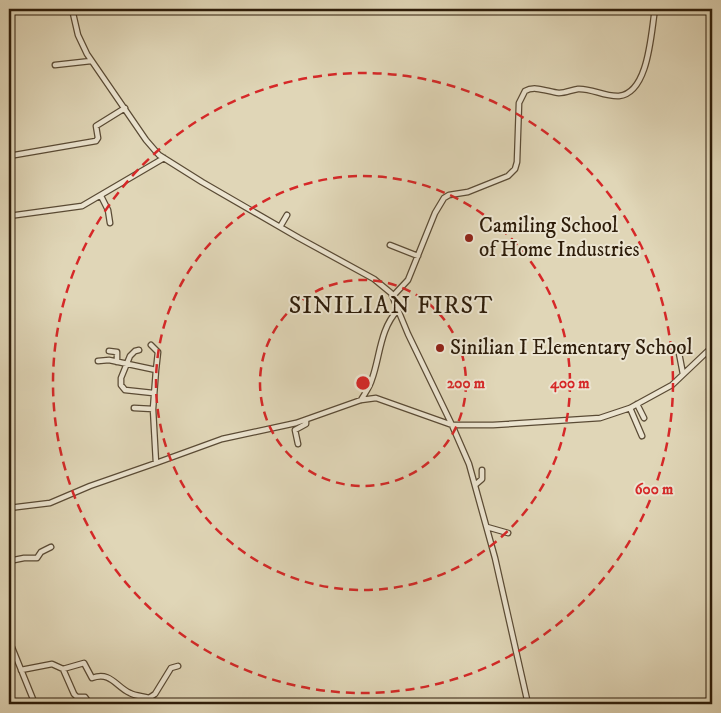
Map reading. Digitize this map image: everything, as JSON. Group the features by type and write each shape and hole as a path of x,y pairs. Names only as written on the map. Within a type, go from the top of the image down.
{"street":[{"path":"72,9 78,35 91,61 150,144 164,158 280,227 374,279 388,289 393,296 408,334 470,464 487,527 528,704"},
{"path":"393,296 408,280 434,213 444,198 449,195 468,192 508,176 515,169 517,162 519,103 523,94 528,89 534,88 562,93 580,89 616,96 628,93 638,85 642,78 655,9"},
{"path":"54,65 91,61"},
{"path":"9,156 96,141 98,138 96,126 125,108"},
{"path":"9,216 82,206 164,158"},
{"path":"101,196 107,208 110,223"},
{"path":"280,227 287,215"},
{"path":"390,245 418,256"},
{"path":"362,400 373,378 381,344 390,320 398,310"},
{"path":"151,345 158,351 153,393 156,462"},
{"path":"9,508 50,503 90,486 231,437 306,420 362,400 380,399 452,424 493,426 600,418 630,408 672,385 712,347"},
{"path":"678,348 683,374"},
{"path":"139,350 130,356 120,381 123,389 153,393"},
{"path":"110,351 117,352 117,362"},
{"path":"98,361 107,359 156,370"},
{"path":"637,404 644,418"},
{"path":"134,408 153,409"},
{"path":"630,408 642,436"},
{"path":"298,444 296,430 306,424 306,420"},
{"path":"475,485 482,479 482,470"},
{"path":"487,527 508,533"},
{"path":"9,562 24,558 37,558 41,552 51,547"},
{"path":"9,640 34,704"},
{"path":"21,670 52,664 63,669 84,663 92,678 96,676 110,678 128,692 149,698 155,694 171,668 178,666"},
{"path":"63,669 74,694 77,697 85,697 90,704"}],"place":[{"name":"Camiling School of Home Industries","path":"469,238"},
{"name":"Sinilian I Elementary School","path":"440,348"}],"district":[{"name":"SINILIAN FIRST","path":"391,306"}]}
